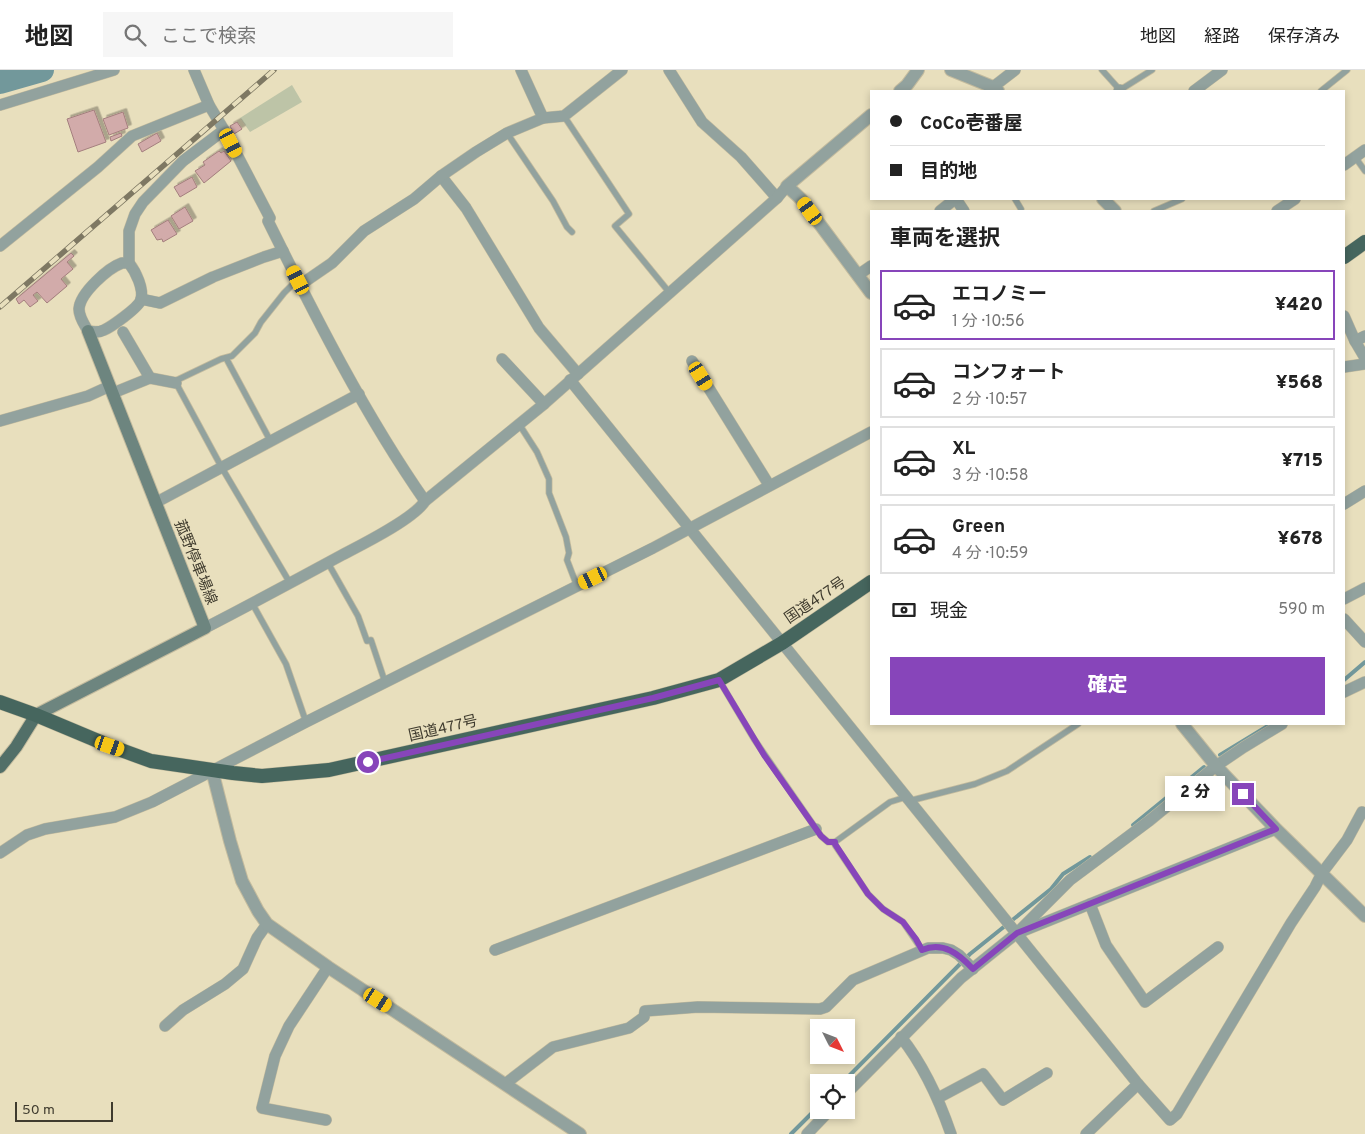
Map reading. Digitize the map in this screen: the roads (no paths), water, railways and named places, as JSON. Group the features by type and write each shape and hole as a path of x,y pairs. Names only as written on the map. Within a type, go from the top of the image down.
{"highway":[{"path":"1345,256 1365,242"},
{"name":"国道477号","path":"0,702 151,761 262,776 330,770 644,700 719,680 782,643 870,583"}],"main road":[{"name":"菰野停車場線","path":"36,715 206,628 88,331"},
{"path":"0,767 16,747 36,715"}],"street":[{"path":"0,105 114,70"},
{"path":"194,70 209,105 270,218 268,221 299,283 394,456 425,501"},
{"path":"521,70 543,118"},
{"path":"299,283 332,263 364,231 414,199 441,176 507,133 543,118 564,116 622,70"},
{"path":"669,70 702,122 741,157 777,198"},
{"path":"905,89 918,70"},
{"path":"951,70 996,89 1015,70"},
{"path":"1195,90 1222,70"},
{"path":"0,246 98,168 132,136 209,105"},
{"path":"206,628 328,563 422,507 425,501 544,404 777,198 788,186 870,116"},
{"path":"129,263 114,266 83,297 79,306 80,314 88,331 103,331 138,306 141,299 140,288 129,263 129,231 134,214 183,160 224,130"},
{"path":"1345,164 1365,150"},
{"path":"441,176 466,208 539,328 688,528 1138,1084 1170,1120 1177,1114 1322,873 1347,840 1362,812 1365,813"},
{"path":"788,186 801,199 870,292"},
{"path":"941,210 955,200"},
{"path":"1104,200 1114,210"},
{"path":"1278,210 1294,200"},
{"path":"141,299 160,303 213,277 283,251"},
{"path":"858,275 870,267"},
{"path":"1345,317 1360,338 1365,358"},
{"path":"123,332 150,378"},
{"path":"502,359 544,404"},
{"path":"692,360 768,485"},
{"path":"1345,367 1365,364"},
{"path":"0,421 150,378 174,383"},
{"path":"155,503 359,394"},
{"path":"0,853 26,836 46,829 115,817 152,802 306,722 577,586 870,433"},
{"path":"1345,503 1365,491"},
{"path":"1345,598 1365,588"},
{"path":"1345,620 1365,642"},
{"path":"1345,692 1365,682"},
{"path":"1183,725 1216,766 1276,829 1365,916"},
{"path":"855,1085 971,967 1015,932 1070,880 1150,821 1216,766 1280,725"},
{"path":"212,770 242,881 258,911 268,924 328,967 580,1134"},
{"path":"496,950 816,829"},
{"path":"1015,932 1276,829"},
{"path":"1090,904 1106,945 1145,1002 1218,947"},
{"path":"164,1026 183,1010 225,984 243,969 257,938 268,924"},
{"path":"505,1084 532,1061 553,1047 629,1028 644,1017 645,1011 698,1007 820,1009 826,1007 853,980 928,948 943,948 959,955 971,967"},
{"path":"326,1120 262,1108 275,1056 288,1026 328,967"},
{"path":"901,1037 912,1051 938,1098 950,1134"},
{"path":"938,1098 983,1074 1003,1100 1047,1073"},
{"path":"1086,1134 1138,1084"},
{"path":"807,1134 821,1119"}],"lane":[{"path":"1102,70 1118,90"},
{"path":"1121,90 1152,70"},
{"path":"1322,90 1347,70"},
{"path":"564,116 629,214 615,226 669,292"},
{"path":"507,133 572,232"},
{"path":"1355,157 1365,171"},
{"path":"1016,200 1021,208"},
{"path":"1156,210 1180,200"},
{"path":"290,583 174,383 221,359 232,356 255,333 261,322 284,293 299,283"},
{"path":"226,358 271,442"},
{"path":"519,424 537,452 549,479 549,493 566,537 569,553 567,560 577,586"},
{"path":"328,563 358,616 367,641 371,640 385,682"},
{"path":"252,603 286,664 306,722"},
{"path":"719,680 759,747 816,829 828,842 835,842 890,802 974,784 1008,771 1077,725"},
{"path":"835,842 868,894 883,909 903,922 922,950"}],"waterway":[{"path":"0,82 42,70"},
{"path":"1345,679 1365,662"},
{"path":"1220,755 1269,725"},
{"path":"1133,825 1204,767"},
{"path":"851,1074 970,954 1051,889 1063,874 1090,857"},
{"path":"791,1134 810,1115"}],"railway":[{"path":"0,307 274,70"}]}
